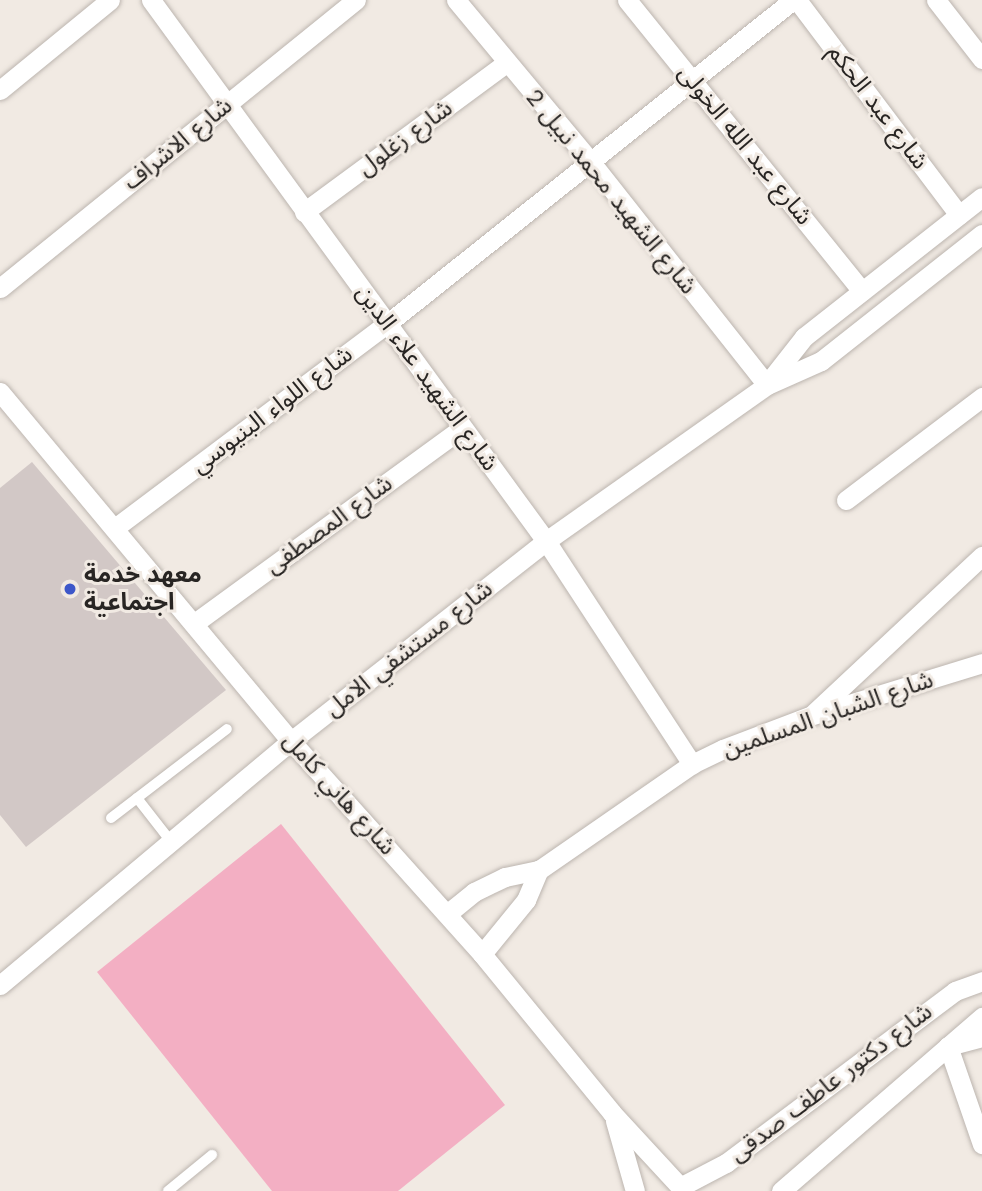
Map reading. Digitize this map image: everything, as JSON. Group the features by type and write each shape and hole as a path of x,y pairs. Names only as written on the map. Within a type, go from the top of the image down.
{"street":[{"path":"0,90 110,0"},
{"name":"شارع الشهيد علاء الدين","path":"150,0 546,541 692,764"},
{"name":"شارع الاشراف","path":"0,288 356,0"},
{"name":"شارع الشهيد محمد نبيل 2","path":"456,0 505,64 590,161 767,385"},
{"name":"شارع عبد الله الخولى","path":"627,0 862,291"},
{"name":"شارع اللواء البنيوسي","path":"116,527 388,323 795,0"},
{"name":"شارع عبد الحكم","path":"795,0 959,215"},
{"path":"936,0 982,59"},
{"name":"شارع زغلول","path":"304,212 505,64"},
{"name":"شارع مستشفي الامل","path":"767,385 804,337 982,197"},
{"name":"شارع مستشفي الامل","path":"0,985 173,844 291,741 546,541 767,385 821,361 982,234"},
{"name":"شارع هاني كامل","path":"0,392 196,622 291,741 482,954 612,1113 682,1189"},
{"path":"846,500 982,397"},
{"name":"شارع المصطفى","path":"196,622 462,428"},
{"path":"810,716 982,556"},
{"name":"شارع الشبان المسلمين","path":"447,914 474,892 505,877 539,870 692,764 810,716 982,663"},
{"name":"شارع الشبان المسلمين","path":"482,954 520,909 539,870"},
{"name":"شارع دكتور عاطف صدقى","path":"682,1189 726,1163 955,991 982,981"},
{"name":"شارع دكتور عاطف صدقى","path":"782,1191 982,1017"},
{"path":"982,1037 948,1046 982,1144"},
{"path":"612,1113 635,1191"}],"lane":[{"path":"111,818 227,729"},
{"path":"137,797 173,844"},
{"path":"168,1191 212,1155"}],"shaded area":[{"path":"281,824 505,1105 398,1191 272,1191 97,972"}],"building":[{"name":"معهد خدمة اجتماعية","path":"32,462 226,690 26,847 0,815 0,488"}],"place":[{"name":"معهد خدمة اجتماعية","path":"70,589"}]}
